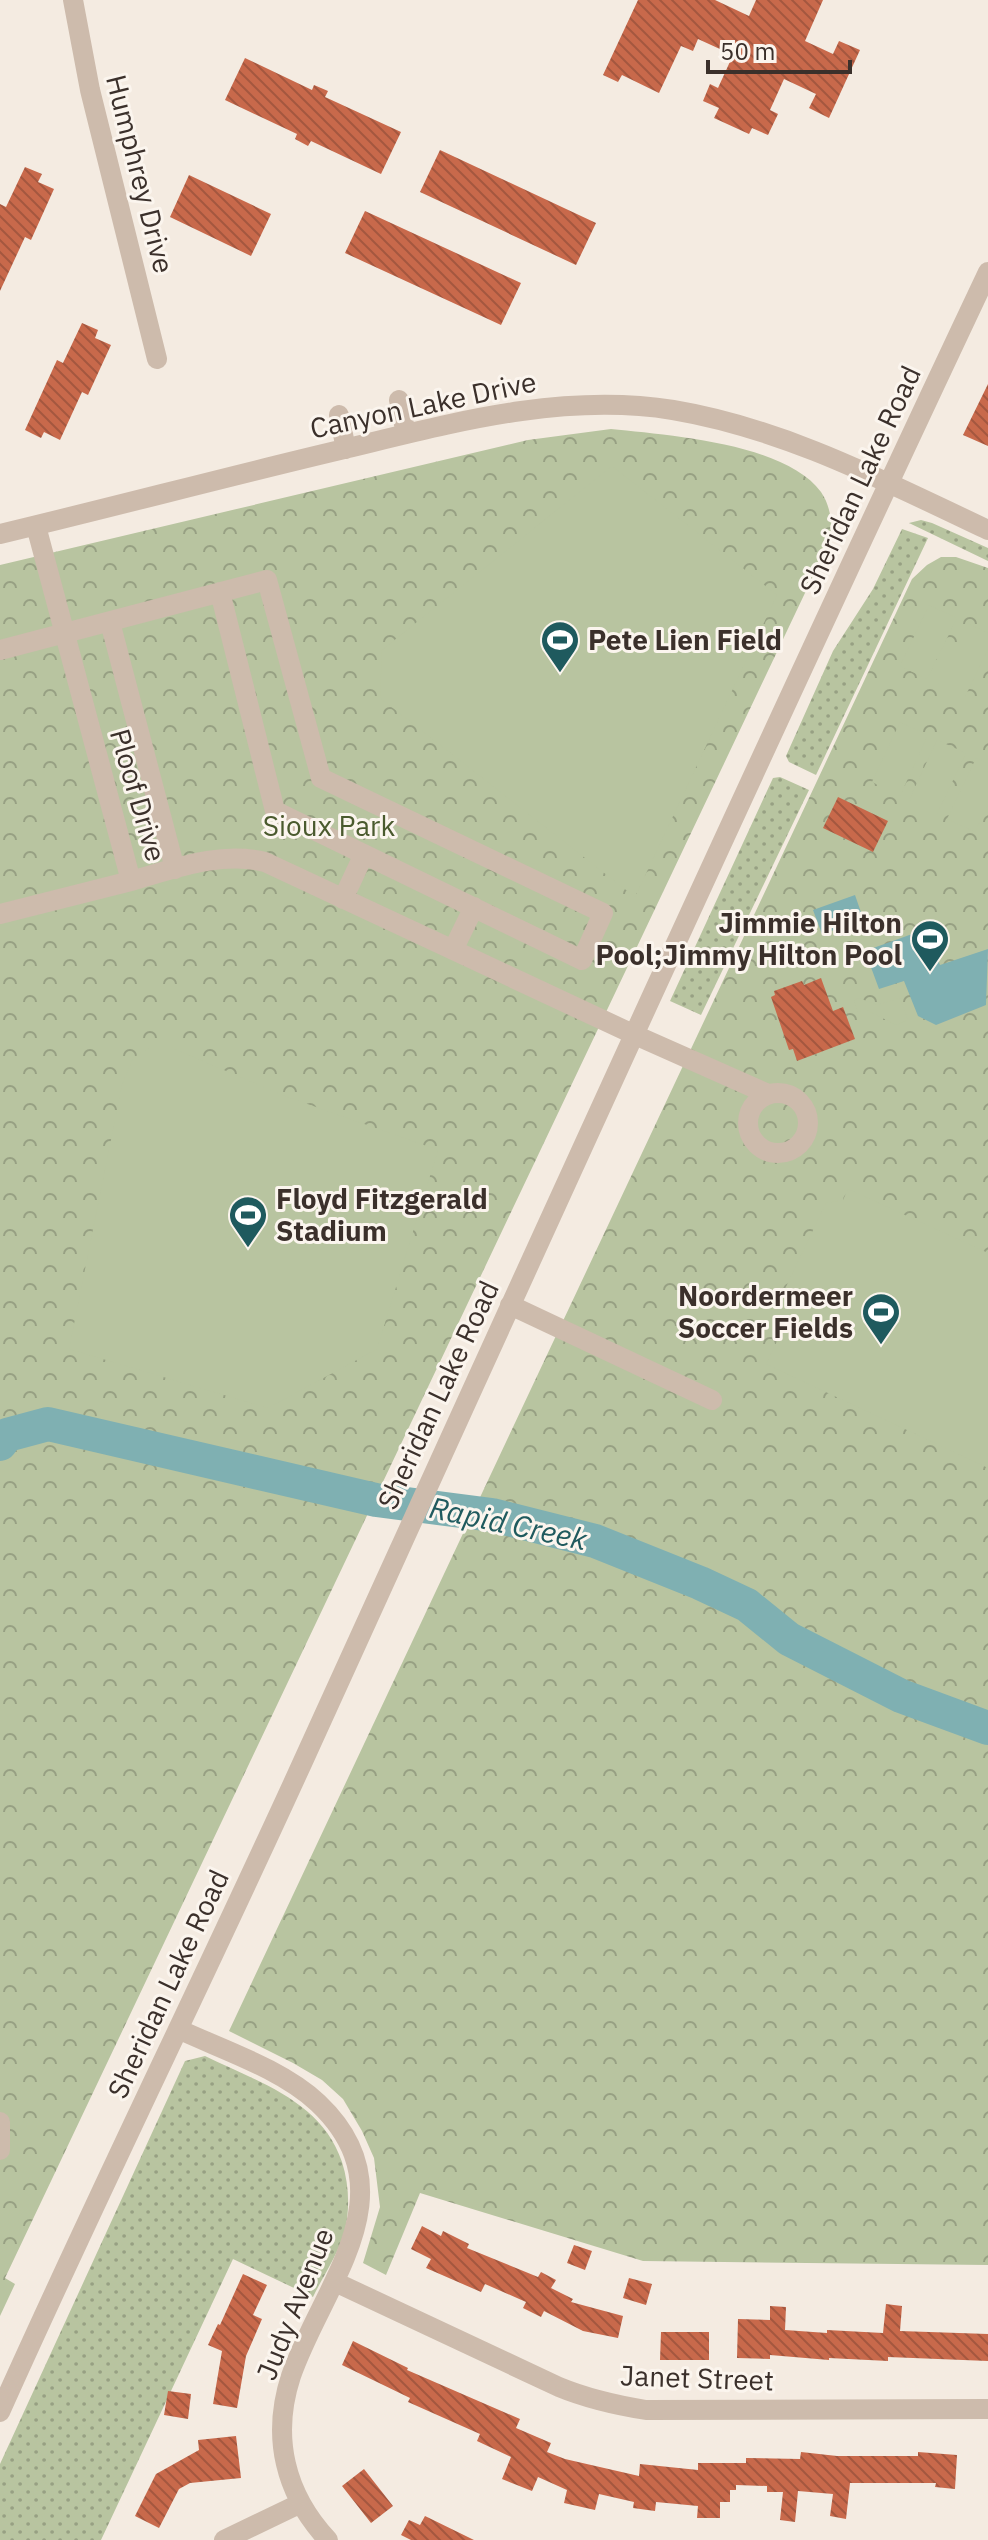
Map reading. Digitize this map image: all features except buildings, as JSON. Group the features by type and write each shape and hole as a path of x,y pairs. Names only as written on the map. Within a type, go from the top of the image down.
{"street":[{"path":"54,0 74,5"},
{"name":"Humphrey Drive","path":"74,5 90,90 157,359"},
{"name":"Sheridan Lake Road","path":"0,2412 56,2286 309,1750 444,1448 988,272"},
{"path":"399,400 406,434"},
{"name":"Canyon Lake Drive","path":"0,534 475,418 541,407 576,405 642,407 694,414 754,429 889,483 988,530"},
{"path":"339,415 346,449"},
{"name":"Ploof Drive","path":"36,526 131,881 231,857 265,862 768,1094"},
{"path":"0,650 110,622 220,592 267,580 321,778 603,913 582,960 275,811 220,592"},
{"path":"110,622 175,869"},
{"path":"343,899 364,854"},
{"path":"0,914 131,881"},
{"path":"453,950 474,907"},
{"path":"510,1305 712,1400"},
{"name":"Judy Avenue","path":"178,2029 301,2089 332,2118 352,2154 360,2196 357,2227 335,2282 298,2357 282,2420 286,2469 299,2504 328,2540"},
{"path":"0,2122 0,2150"},
{"name":"Janet Street","path":"335,2282 559,2387 590,2400 614,2405 646,2410 988,2409"},
{"path":"224,2540 299,2504"}],"green space":[{"name":"Sioux Park","path":"611,429 724,444 781,462 804,475 821,492 828,507 833,534 5,2278 15,2284 0,2316 0,565 528,440"},
{"name":"Pete Lien Field","path":"612,466 777,595 635,897 380,698 382,650"},
{"path":"921,520 988,548 988,561 909,523"},
{"path":"902,529 928,538 816,775 789,762 786,756 833,651 873,589"},
{"path":"941,557 956,557 988,568 988,2265 643,2261 420,2193 386,2275 363,2263 380,2207 374,2158 343,2099 322,2080 229,2031 912,579"},
{"path":"929,605 957,618 927,679 900,666"},
{"path":"967,623 988,633 988,649 965,697 937,683"},
{"path":"900,722 928,735 900,796 872,782"},
{"path":"937,740 966,753 937,814 909,800"},
{"path":"976,758 988,764 988,805 975,832 947,819"},
{"path":"780,777 809,790 701,1015 670,1001 773,778"},
{"path":"859,998 877,1005 900,998 908,1020 896,1025 865,1009 858,1012 854,1000"},
{"name":"Floyd Fitzgerald Stadium","path":"150,1047 170,1047 282,1095 438,1150 377,1349 268,1408 69,1349 122,1085 133,1058"},
{"name":"Noordermeer Soccer Fields","path":"848,1189 988,1253 988,1468 766,1364 783,1329 774,1312 826,1203 843,1200"},
{"path":"205,2056 286,2096 320,2123 333,2141 342,2162 348,2196 347,2222 339,2247 313,2297 233,2259 101,2540 0,2540 0,2464 185,2061"}],"water":[{"name":"Jimmie Hilton Pool;Jimmy Hilton Pool","path":"855,895 866,927 840,936 837,929 822,934 813,910"},
{"name":"Jimmie Hilton Pool;Jimmy Hilton Pool","path":"926,929 940,965 988,949 986,1005 936,1025 918,1016 904,981 879,989 865,951"}],"waterway":[{"name":"Rapid Creek","path":"0,1444 7,1435 48,1424 376,1500 492,1515 595,1541 747,1605 789,1639 901,1696 988,1728"}],"place":[{"name":"Pete Lien Field","path":"560,674"},
{"name":"Jimmie Hilton Pool;Jimmy Hilton Pool","path":"930,973"},
{"name":"Floyd Fitzgerald Stadium","path":"248,1249"},
{"name":"Noordermeer Soccer Fields","path":"881,1346"}]}
